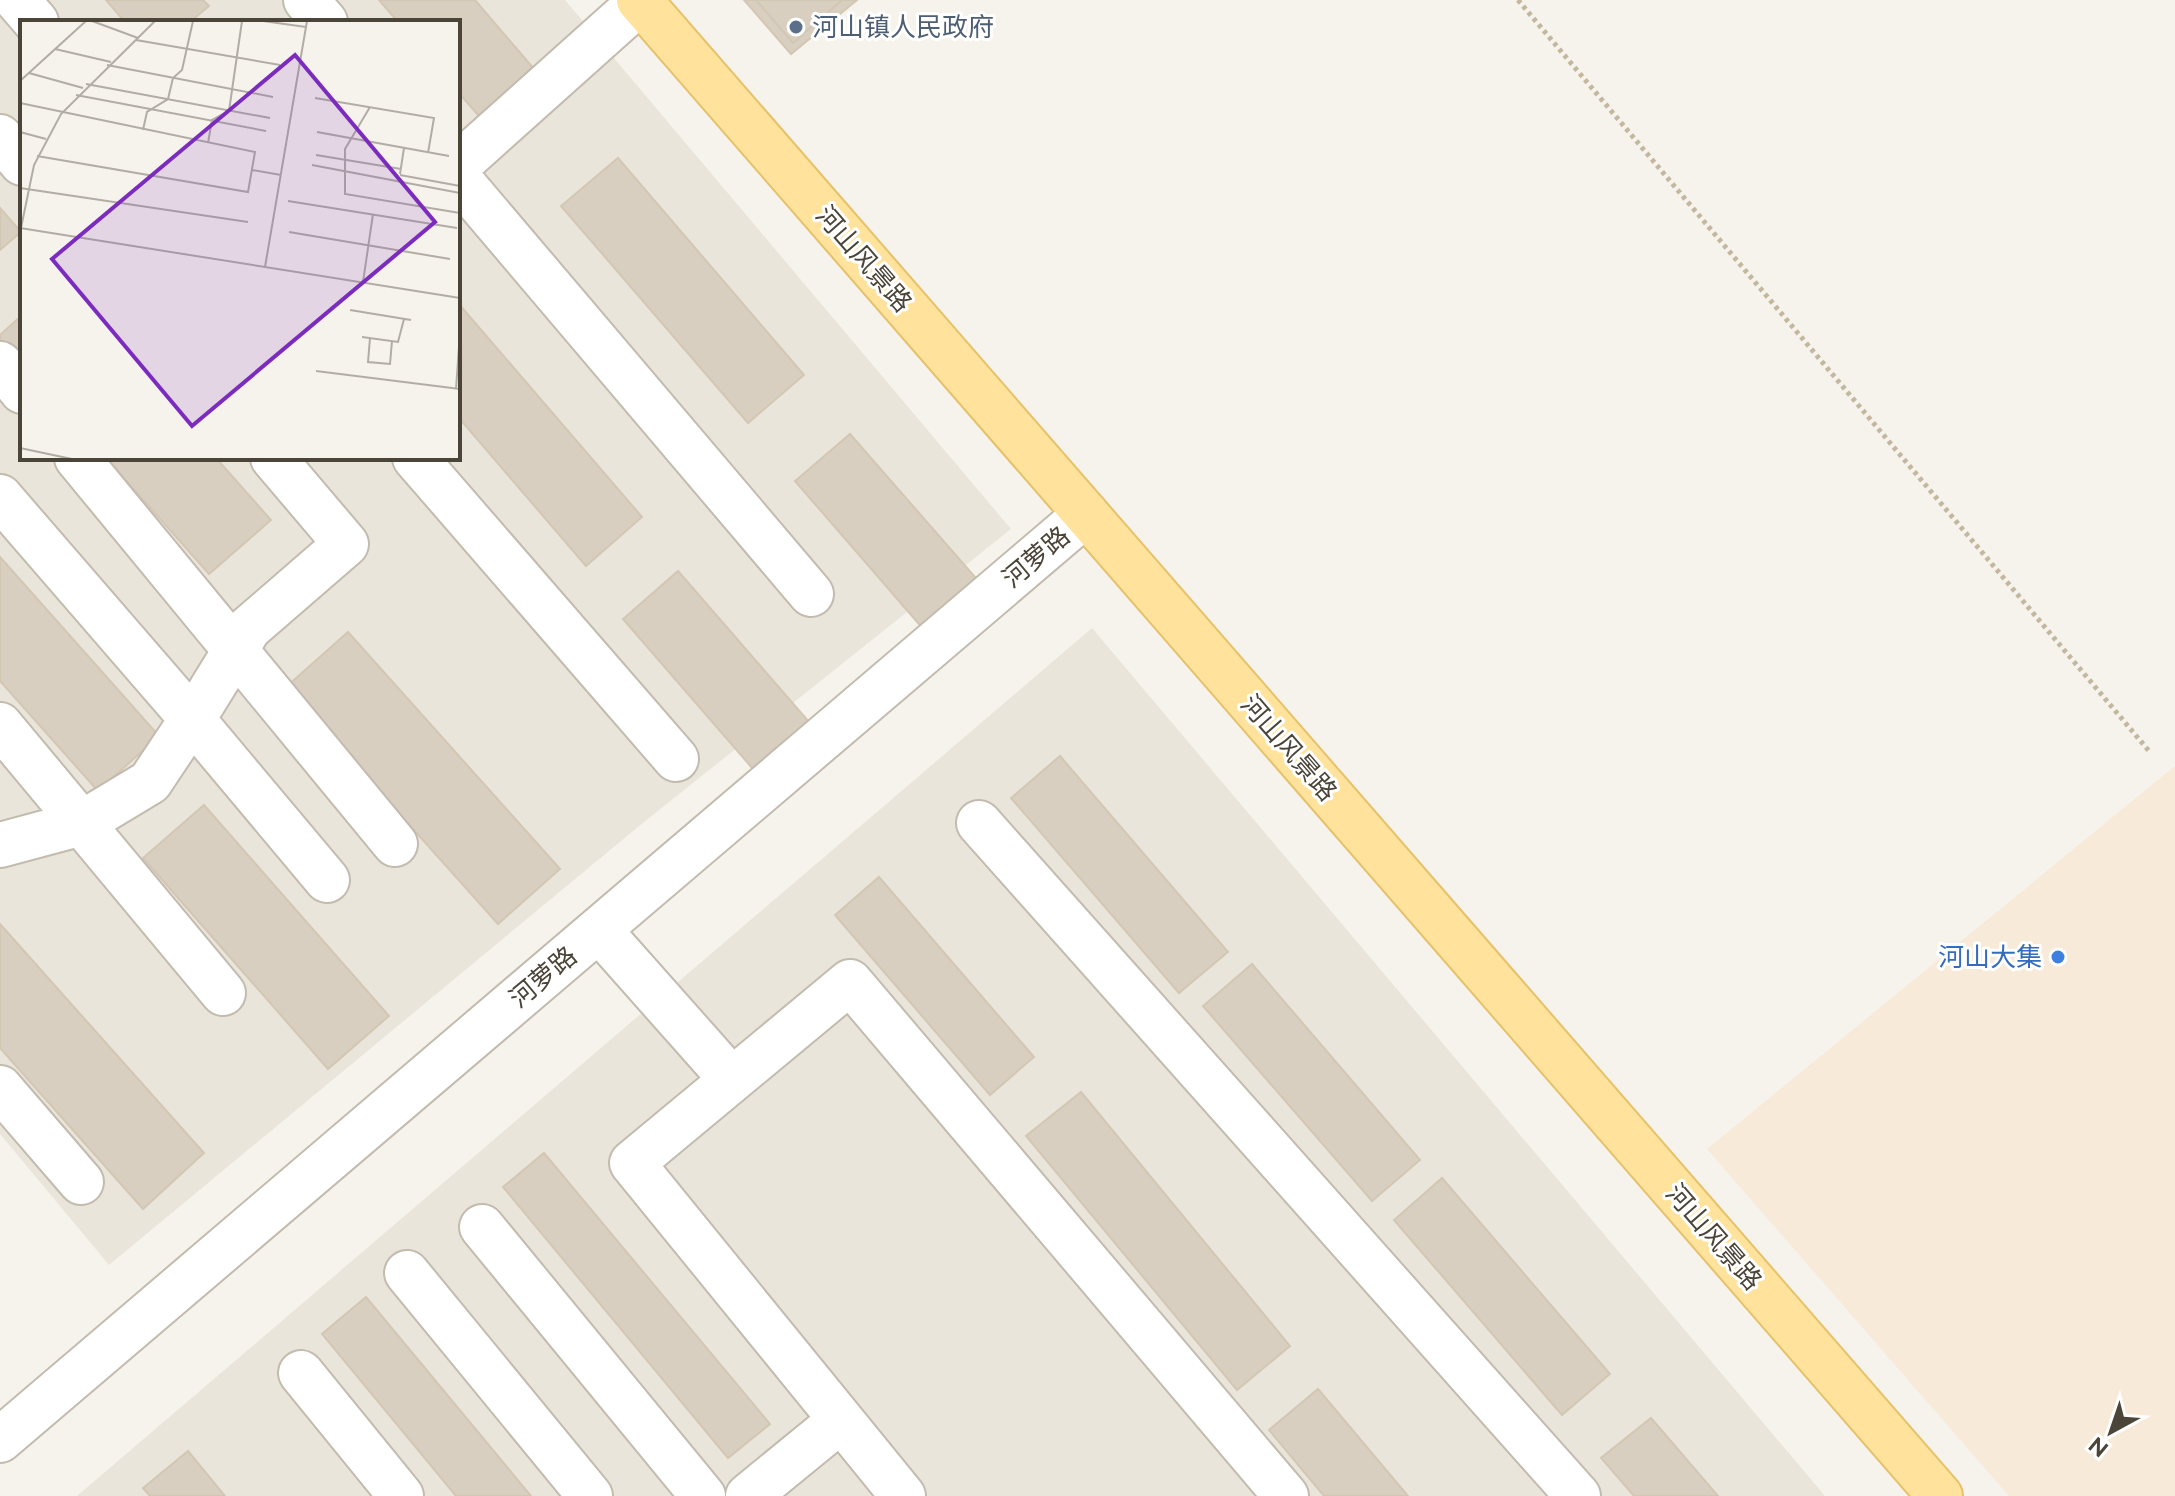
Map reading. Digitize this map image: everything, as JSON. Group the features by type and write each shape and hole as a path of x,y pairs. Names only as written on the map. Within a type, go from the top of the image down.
{"main road":[{"name":"河山风景路","path":"640,1 1940,1496"}],"street":[{"path":"17,0 34,20"},
{"path":"306,0 323,20"},
{"path":"460,163 640,1"},
{"path":"0,137 20,161"},
{"path":"460,180 811,594"},
{"path":"79,460 395,844"},
{"path":"0,845 82,823 150,782 249,628 346,544 275,460"},
{"path":"417,460 676,759"},
{"path":"0,497 327,880"},
{"name":"河萝路","path":"0,1440 1086,514"},
{"path":"0,725 223,993"},
{"path":"979,823 1578,1496"},
{"path":"599,930 732,1080"},
{"path":"903,1496 632,1163 850,982 1286,1496"},
{"path":"0,1088 81,1182"},
{"path":"482,1227 703,1496"},
{"path":"407,1273 590,1496"},
{"path":"301,1373 401,1496"},
{"path":"748,1496 841,1420"}],"path":[{"path":"1518,0 2149,751"}],"shaded area":[{"path":"0,0 565,0 1011,529 644,822 109,1265 0,1134"},
{"path":"1092,628 1825,1496 77,1496"},
{"name":"河山大集","path":"2175,766 2175,1496 2009,1496 1707,1149"}],"building":[{"path":"106,0 203,0 209,6 192,20 123,20"},
{"path":"379,0 475,0 534,69 479,116 460,94 460,20 396,20"},
{"name":"河山镇人民政府","path":"744,0 857,0 791,54"},
{"name":"河山镇人民政府","path":"756,0 842,0 793,43"},
{"path":"618,158 804,375 748,423 561,206"},
{"path":"0,208 20,233 0,250"},
{"path":"460,305 642,517 586,566 460,419"},
{"path":"20,317 20,362 0,340 0,335"},
{"path":"850,434 981,584 925,631 795,481"},
{"path":"108,460 218,460 271,520 209,574"},
{"path":"0,557 159,736 98,791 0,681"},
{"path":"678,571 809,722 753,769 623,619"},
{"path":"348,632 560,869 498,924 286,687"},
{"path":"1060,756 1228,952 1179,993 1011,798"},
{"path":"204,805 389,1016 328,1069 143,858"},
{"path":"879,877 1034,1057 990,1095 835,915"},
{"path":"0,924 204,1153 143,1209 0,1048"},
{"path":"1252,964 1420,1160 1372,1201 1203,1006"},
{"path":"1081,1092 1290,1346 1237,1390 1026,1136"},
{"path":"544,1153 770,1424 728,1458 503,1187"},
{"path":"1442,1178 1610,1374 1562,1415 1394,1220"},
{"path":"366,1297 531,1496 456,1496 322,1334"},
{"path":"1318,1389 1408,1496 1324,1496 1269,1430"},
{"path":"1651,1418 1718,1496 1634,1496 1601,1458"},
{"path":"188,1451 225,1496 150,1496 143,1488"}],"place":[{"name":"河山镇人民政府","path":"796,27"},
{"name":"河山大集","path":"2058,957"}]}
